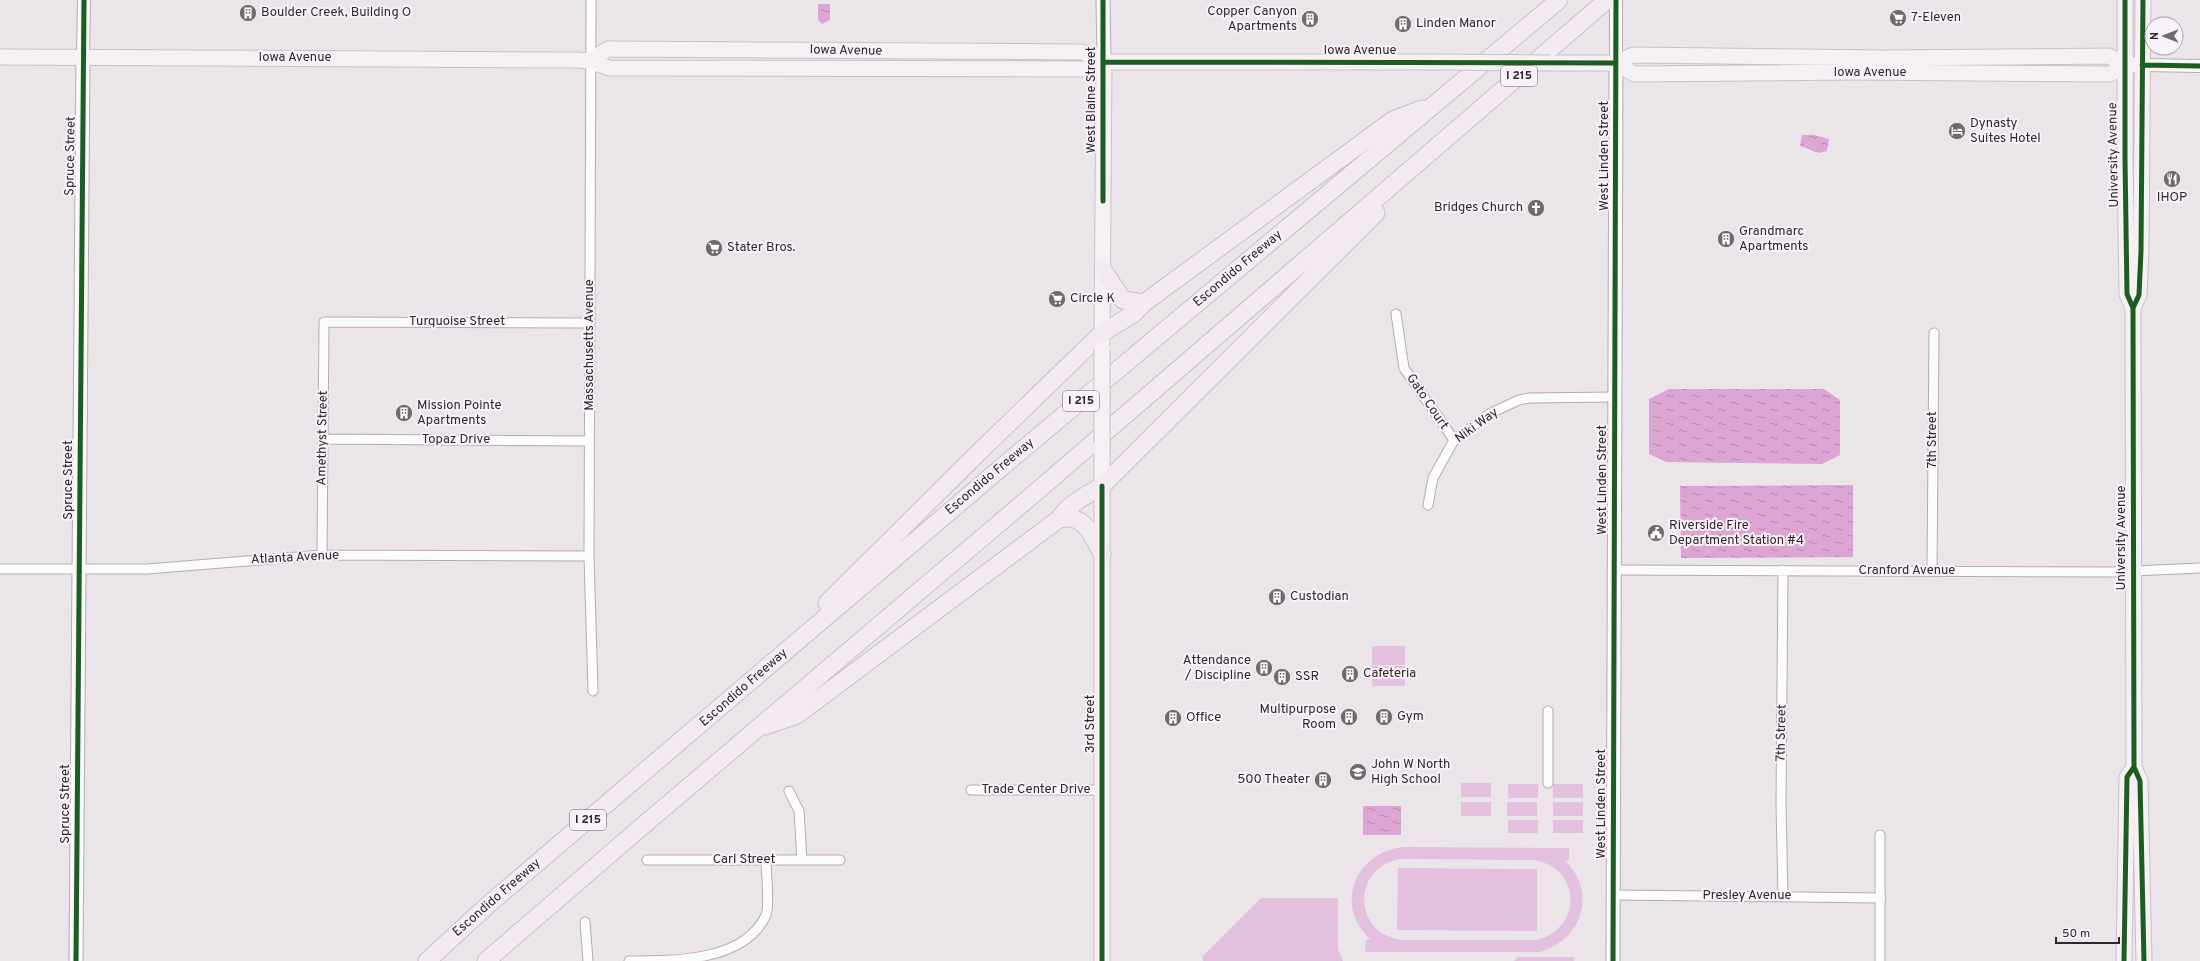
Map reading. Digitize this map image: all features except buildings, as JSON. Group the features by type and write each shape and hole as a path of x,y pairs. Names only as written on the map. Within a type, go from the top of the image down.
{"highway":[{"name":"Escondido Freeway","path":"427,961 489,904 991,476 1559,0"},
{"name":"I 215","path":"486,961 757,728 1041,488 1607,0"},
{"path":"727,702 974,457 1144,303 1393,120 1437,103"},
{"path":"757,728 797,715 1059,519 1063,512 1102,480 1295,295 1456,131"},
{"path":"1103,270 1123,300 1144,303"},
{"path":"1059,519 1069,517 1081,522 1088,528 1102,554"},
{"path":"418,961 450,940"}],"main road":[{"name":"West Blaine Street","path":"1102,341 1103,0"},
{"name":"University Avenue","path":"2125,0 2127,294 2133,308 2134,767 2140,781 2144,961"},
{"name":"University Avenue","path":"2133,308 2140,295 2143,0"},
{"name":"Iowa Avenue","path":"0,57 322,57 590,61 609,68 1084,69 1104,62 1616,63 1634,55 1884,58 2109,56 2125,64 2142,65"},
{"name":"Spruce Street","path":"76,961 84,58"},
{"name":"West Linden Street","path":"1613,961 1616,63"},
{"path":"2126,198 2132,201 2134,206 2141,251"},
{"name":"3rd Street","path":"1102,341 1102,961"},
{"name":"University Avenue","path":"2124,961 2127,777 2134,767"},
{"path":"2127,805 2131,821 2133,864 2135,870 2142,870"}],"street":[{"name":"Spruce Street","path":"84,0 84,58"},
{"name":"Massachusetts Avenue","path":"591,0 589,441 590,647 593,691"},
{"name":"West Linden Street","path":"1616,0 1616,63"},
{"name":"Iowa Avenue","path":"2142,65 2200,66"},
{"name":"Gato Court","path":"1396,314 1404,368 1454,440"},
{"name":"Turquoise Street","path":"324,322 590,323"},
{"name":"Amethyst Street","path":"322,555 324,322"},
{"name":"7th Street","path":"1932,571 1934,333"},
{"name":"Niki Way","path":"1428,505 1433,478 1454,440 1492,413 1519,400 1547,397 1614,398"},
{"name":"Topaz Drive","path":"323,439 589,441"},
{"name":"Atlanta Avenue","path":"0,568 79,570 147,569 322,555 590,556"},
{"name":"Cranford Avenue","path":"1614,570 2111,572 2200,568"},
{"name":"7th Street","path":"1782,896 1781,804 1783,570"},
{"path":"1548,711 1548,783"},
{"name":"Trade Center Drive","path":"971,790 1102,790"},
{"path":"789,791 799,810 802,860"},
{"path":"1880,835 1880,961"},
{"name":"Carl Street","path":"647,860 840,860"},
{"path":"629,961 709,959 735,951 754,937 767,914 766,860"},
{"name":"Presley Avenue","path":"1613,895 1881,898"},
{"path":"585,922 588,961"}],"shaded area":[{"path":"1372,646 1405,646 1405,665 1372,665"},
{"path":"1372,666 1405,666 1405,686 1372,686"},
{"path":"1461,783 1491,783 1491,797 1461,797"},
{"path":"1508,784 1538,784 1538,798 1508,798"},
{"path":"1553,784 1583,784 1583,798 1553,798"},
{"path":"1461,802 1491,802 1491,816 1461,816"},
{"path":"1507,802 1537,802 1537,816 1507,816"},
{"path":"1553,802 1583,802 1583,816 1553,816"},
{"path":"1508,820 1538,820 1538,833 1508,833"},
{"path":"1553,820 1583,820 1583,833 1553,833"},
{"path":"1404,847 1569,848 1569,860 1565,861 1575,873 1581,887 1583,901 1580,914 1575,927 1566,938 1554,946 1539,952 1365,952 1366,940 1370,939 1359,925 1353,911 1352,896 1355,882 1362,869 1373,858 1387,851","holes":["1404,859 1531,860 1547,864 1559,872 1567,884 1570,897 1569,910 1563,923 1553,933 1537,940 1404,940 1387,936 1374,926 1367,914 1364,900 1367,885 1374,873 1387,863"]},
{"path":"1398,868 1537,869 1537,931 1397,930"},
{"path":"1261,898 1338,898 1338,949 1343,961 1203,961 1203,956"},
{"path":"1518,957 1574,957 1574,961 1514,961"}],"water":[{"path":"818,4 830,4 830,20 822,24 818,20"},
{"path":"1802,135 1814,135 1829,139 1827,151 1819,153 1800,146"},
{"path":"1669,389 1824,389 1840,400 1840,455 1822,464 1666,462 1649,454 1649,399"},
{"path":"1853,485 1853,557 1681,558 1680,486"},
{"path":"1363,806 1401,806 1401,835 1363,835"}],"cycle path":[{"path":"76,961 84,0"},
{"path":"1103,0 1103,201"},
{"path":"1613,961 1616,0"},
{"path":"2125,0 2127,294 2133,308 2134,767 2140,781 2144,961"},
{"path":"2133,308 2139,295 2141,251 2143,0"},
{"path":"1104,62 1616,63"},
{"path":"2142,65 2200,66"},
{"path":"1102,486 1102,961"},
{"path":"2124,961 2127,777 2134,767"}],"place":[{"name":"Boulder Creek, Building O","path":"248,13"},
{"name":"7-Eleven","path":"1898,18"},
{"name":"Copper Canyon Apartments","path":"1310,19"},
{"name":"Linden Manor","path":"1403,24"},
{"name":"Dynasty Suites Hotel","path":"1957,131"},
{"name":"IHOP","path":"2172,179"},
{"name":"Bridges Church","path":"1536,208"},
{"name":"Grandmarc Apartments","path":"1726,239"},
{"name":"Stater Bros.","path":"714,248"},
{"name":"Circle K","path":"1057,299"},
{"name":"Mission Pointe Apartments","path":"404,413"},
{"name":"Riverside Fire Department Station #4","path":"1656,533"},
{"name":"Custodian","path":"1277,597"},
{"name":"Attendance / Discipline","path":"1264,668"},
{"name":"Cafeteria","path":"1350,674"},
{"name":"SSR","path":"1282,677"},
{"name":"Multipurpose Room","path":"1349,717"},
{"name":"Gym","path":"1384,717"},
{"name":"Office","path":"1173,718"},
{"name":"John W North High School","path":"1358,772"},
{"name":"500 Theater","path":"1323,780"}]}
